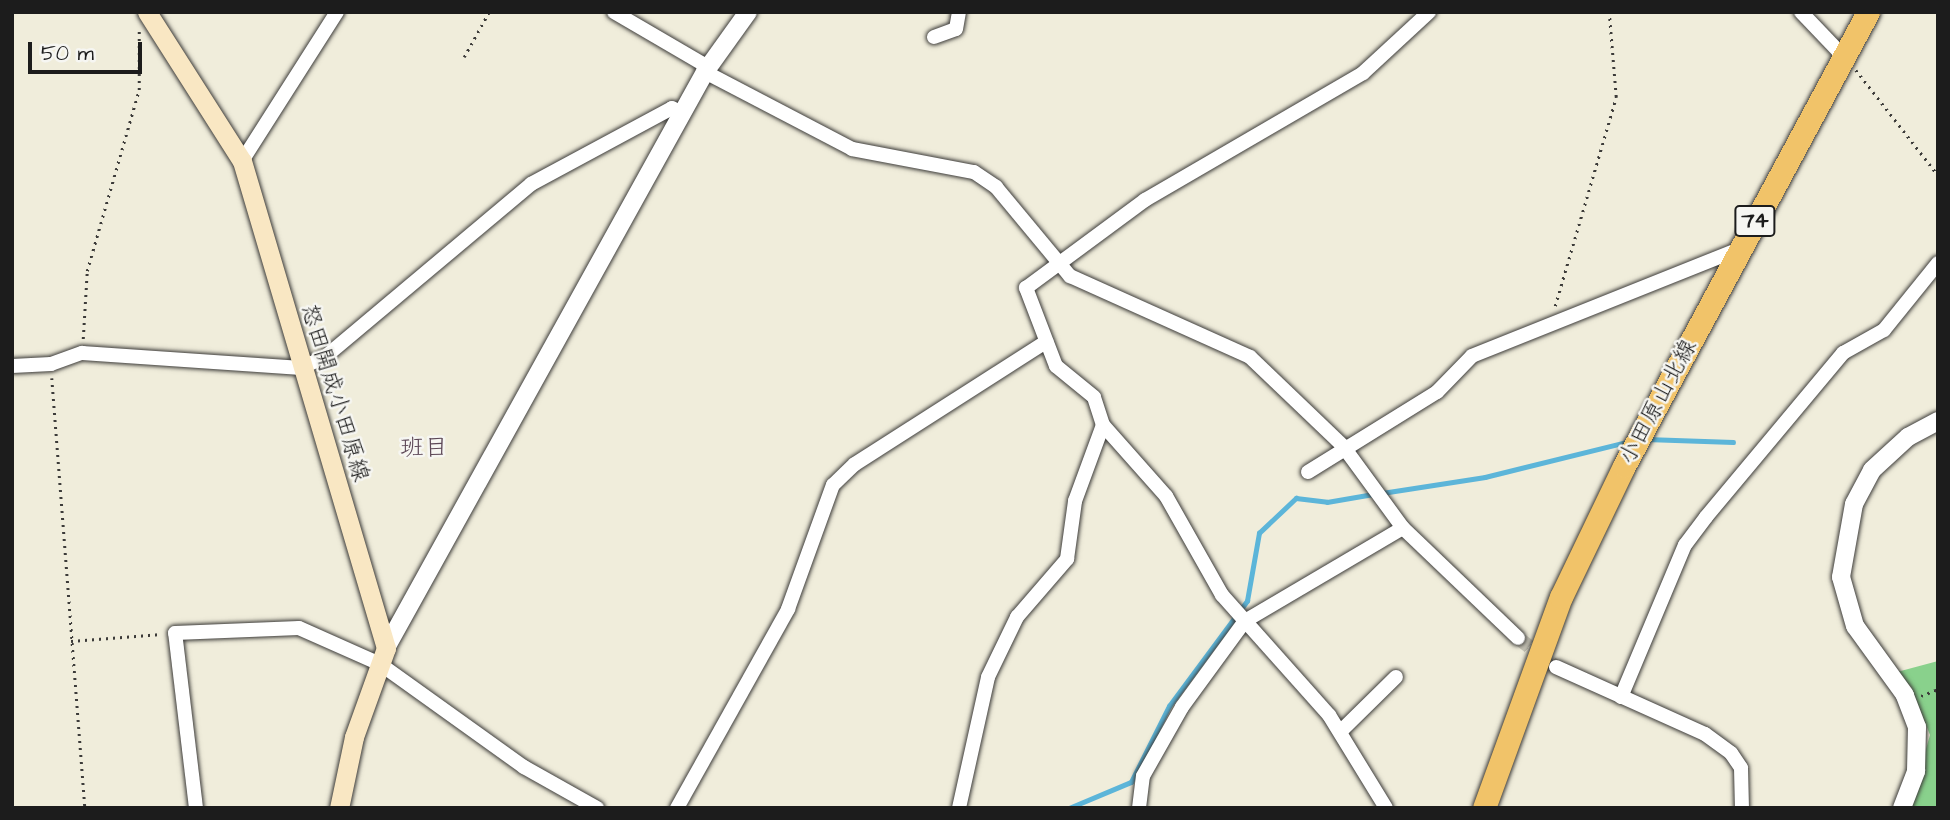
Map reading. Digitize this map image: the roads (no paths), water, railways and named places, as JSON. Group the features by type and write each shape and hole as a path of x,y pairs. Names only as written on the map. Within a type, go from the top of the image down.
{"main road":[{"name":"小田原山北線","path":"1484,808 1561,597 1638,439 1868,12"},
{"name":"怒田開成小田原線","path":"147,13 242,161 383,656"},
{"path":"339,808 354,737 383,656"}],"street":[{"path":"242,161 337,12"},
{"path":"614,12 706,69 852,149 974,172 996,187 1082,284 1250,357 1343,446 1403,528 1518,638"},
{"path":"383,656 684,114 706,69 748,12"},
{"path":"934,37 956,29 959,12"},
{"path":"1386,808 1341,732 1222,595 1166,496 1102,425 1094,397 1063,377 1046,342 1026,288 1058,260 1156,193 1311,108 1363,73 1429,12"},
{"path":"1801,12 1844,57"},
{"path":"12,366 51,364 82,353 301,368 325,357 531,184 672,108 684,114"},
{"path":"1308,472 1343,446 1437,392 1472,356 1551,320 1740,249"},
{"path":"1621,696 1685,545 1843,353 1884,330 1938,263"},
{"path":"677,808 788,609 833,485 855,464 1046,342"},
{"path":"1902,808 1916,771 1917,727 1905,695 1855,626 1841,577 1854,504 1872,470 1908,437 1938,421"},
{"path":"959,808 988,677 1017,617 1068,559 1075,501 1102,425"},
{"path":"1139,808 1143,776 1245,621 1403,528"},
{"path":"197,808 175,633 299,628 383,656 524,767 597,808"},
{"path":"1556,667 1621,696 1731,753 1741,768 1742,808"},
{"path":"1341,732 1396,677"}],"waterway":[{"path":"1646,439 1733,442"},
{"path":"1382,493 1485,477 1630,441"},
{"path":"1069,808 1131,782 1169,706 1247,601 1259,533 1296,498 1327,502 1374,494"}],"tunnel":[{"path":"1518,638 1556,667"}],"district":[{"name":"班目","path":"424,449"}]}
